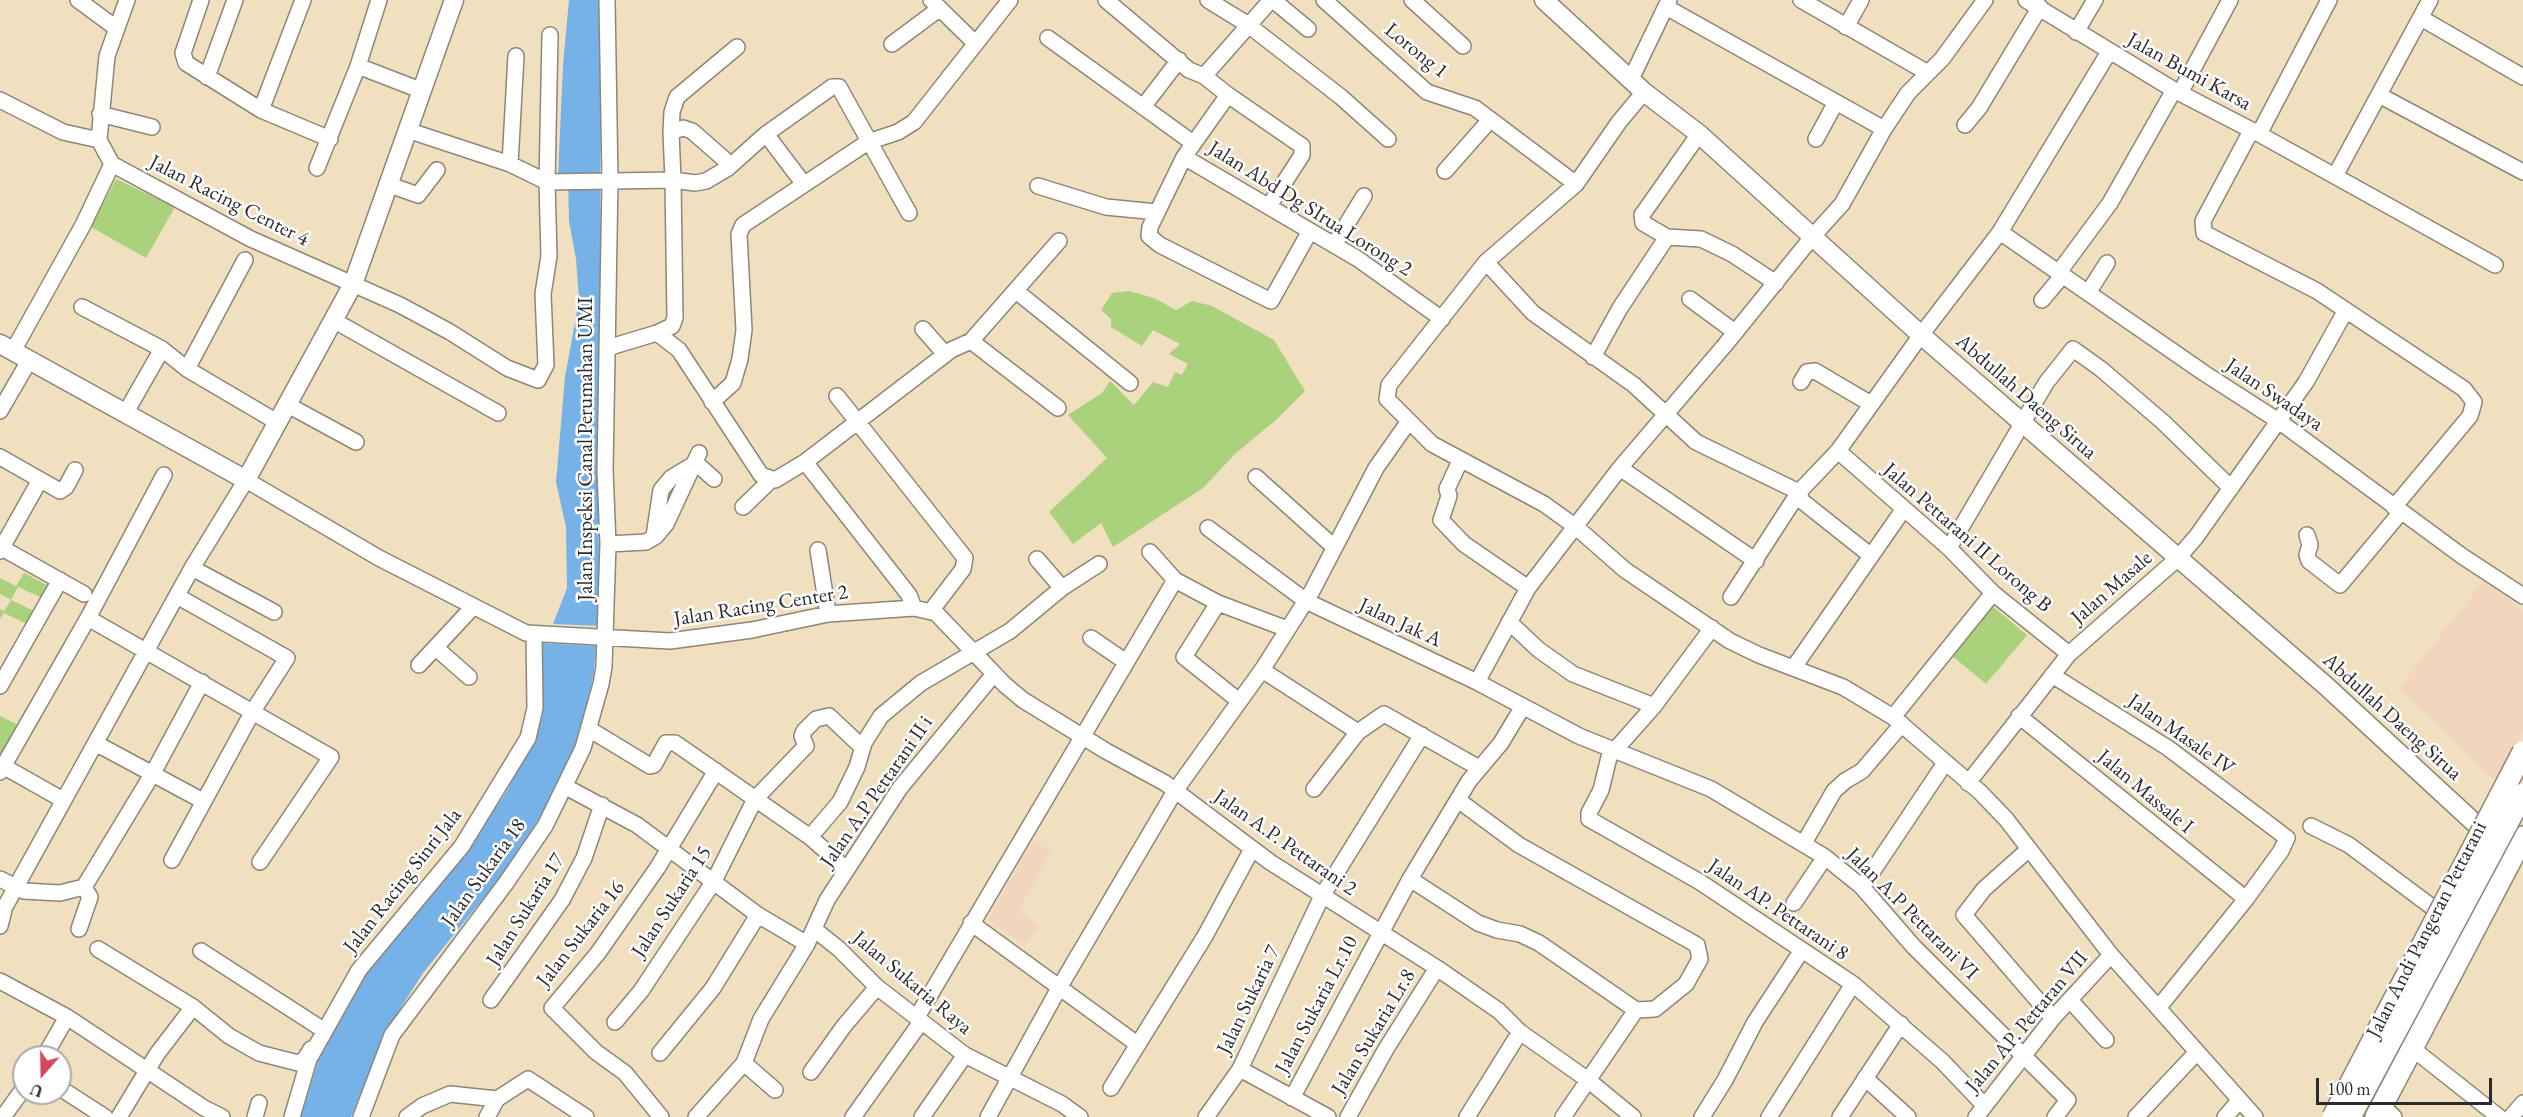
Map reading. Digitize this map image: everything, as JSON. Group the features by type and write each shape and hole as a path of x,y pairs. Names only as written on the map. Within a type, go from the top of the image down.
{"highway":[{"path":"2333,1117 2523,752"},
{"name":"Jalan Andi Pangeran Pettarani","path":"2340,1117 2384,1033 2420,954 2523,762"},
{"path":"2350,1117 2523,794"},
{"path":"2362,1117 2523,814"},
{"name":"Jalan Andi Pangeran Pettarani","path":"2384,1113 2413,1049 2451,976 2517,865 2523,837"},
{"path":"2420,954 2418,973 2426,983 2436,986 2451,976"},
{"path":"2384,1033 2398,1026 2404,1029 2411,1034 2413,1049"}],"main road":[{"path":"6,347 246,480 353,284 420,90 454,0"},
{"name":"Abdullah Daeng Sirua","path":"1544,0 1644,92 1699,134 1921,335 2023,422 2177,560 2326,686 2480,828"},
{"name":"Jalan Andi Pangeran Pettarani","path":"2333,1117 2420,954 2436,910 2523,743"}],"street":[{"path":"78,0 116,28"},
{"path":"6,347 83,225 112,164 99,140 100,114 107,56 127,0"},
{"path":"201,0 183,52 186,63 261,110 330,139"},
{"path":"207,78 235,0"},
{"path":"261,110 303,0"},
{"path":"317,168 358,66 379,0"},
{"name":"Jalan Inspeksi Canal Perumahan UMI","path":"602,638 608,544 605,471 608,260 607,0"},
{"path":"712,402 733,383 741,359 744,330 741,229 803,183 868,142 898,132 914,122 1010,0"},
{"path":"1106,0 1190,70 1204,76 1302,146 1302,155 1269,206"},
{"path":"1208,0 1247,24 1341,97 1388,139"},
{"path":"1204,76 1247,24 1272,0 1308,29"},
{"name":"Lorong 1","path":"1324,0 1427,92 1469,106 1576,184"},
{"path":"1412,0 1464,46"},
{"path":"1801,0 1928,74"},
{"path":"1846,27 1861,0"},
{"path":"1477,682 1528,588 1620,468 1849,196 1884,129 1908,93 1928,74 1985,0"},
{"path":"2076,32 2095,0"},
{"path":"2042,300 2122,184 2230,0"},
{"path":"2307,535 2310,545 2307,555 2309,561 2340,585 2470,416 2474,402 2464,389 2317,291 2251,259 2202,230 2203,221 2330,0"},
{"path":"2335,176 2430,0"},
{"path":"1631,79 1668,3 1884,129"},
{"path":"1965,125 1979,108 2033,3"},
{"name":"Jalan Bumi Karsa","path":"2033,3 2076,32 2177,92 2255,132 2494,265"},
{"path":"892,44 935,4 975,43"},
{"path":"2421,18 2523,77"},
{"path":"550,35 550,182"},
{"path":"1048,38 1194,142"},
{"path":"607,348 657,333 672,326 675,318 675,248 672,104 676,96 737,47"},
{"path":"1731,597 1799,492 1838,451 1921,335 2000,232 2109,51"},
{"path":"510,164 516,56"},
{"path":"1143,107 1179,60"},
{"path":"358,66 420,90"},
{"path":"407,130 510,164 550,182 673,180 695,183 706,181 728,168 766,134 837,86 846,97 868,142 909,213"},
{"path":"1644,92 1619,122 1576,184 1486,262 1386,390 1387,399 1432,444 1460,461 1523,490 1576,527 1625,570 1730,641 1759,656 1843,687 1898,721 2006,819 2111,955 2159,1006 2255,1117"},
{"path":"1228,95 1184,157 1150,227 1151,239 1270,301 1273,300 1310,231"},
{"path":"2379,95 2523,172"},
{"path":"0,100 63,132 99,140"},
{"path":"1816,139 1836,102"},
{"path":"100,114 152,127"},
{"path":"1445,171 1490,120"},
{"path":"671,132 683,128 692,131 724,159 728,168"},
{"path":"766,134 803,183"},
{"path":"1699,134 1641,217 1643,223 1666,237 1701,239 1732,254 1776,283"},
{"name":"Jalan Abd Dg SIrua Lorong 2","path":"1184,157 1358,259 1442,319"},
{"name":"Jalan Racing Center 4","path":"112,164 251,239 353,284 450,332 507,368 538,380 546,365 543,294 549,256 550,182"},
{"path":"387,184 418,195 437,170"},
{"path":"1038,186 1106,207 1157,212"},
{"path":"1334,245 1364,196"},
{"name":"Jalan Swadaya","path":"2000,232 2204,374 2280,422 2462,556 2523,596"},
{"path":"1593,357 1620,308 1666,237"},
{"path":"743,507 771,480 779,478 805,462 945,354 971,341 1059,241"},
{"path":"187,369 245,260"},
{"path":"1486,262 1533,313 1634,385 1702,446 1799,492 1802,501 1870,555"},
{"path":"2088,293 2107,263"},
{"path":"1016,291 1130,384"},
{"path":"1690,299 1735,332"},
{"path":"82,307 162,349 187,369 277,422"},
{"name":"Jalan Masale","path":"1968,783 2069,654 2177,560 2280,422 2306,382 2346,310"},
{"path":"333,320 498,413"},
{"path":"923,329 945,354"},
{"path":"657,333 679,350 761,476 771,480"},
{"path":"971,341 1058,408"},
{"path":"126,414 162,349"},
{"path":"1949,548 2046,383 2074,349 2163,422 2231,488"},
{"path":"0,411 29,361"},
{"path":"1801,382 1807,372 1815,371 1871,404"},
{"path":"837,396 965,558 963,570 931,611"},
{"path":"286,404 356,442"},
{"path":"988,1117 1059,988 1175,791 1262,670 1306,601 1376,468 1409,421"},
{"name":"Jalan Pettarani II Lorong B","path":"1838,451 1949,548 1993,593 2069,654"},
{"path":"0,457 40,480 64,490 75,470"},
{"path":"608,544 653,539 666,524 698,458 714,479"},
{"path":"1460,461 1447,489 1449,496 1441,520 1464,544 1528,588"},
{"path":"805,462 909,595 914,608"},
{"path":"1620,468 1756,561"},
{"path":"63,800 2,769 88,618 164,475"},
{"path":"1256,477 1334,547"},
{"path":"40,480 1,550 84,594"},
{"path":"0,926 14,887 97,744 192,568 246,480"},
{"name":"Jalan Racing Center 2","path":"246,480 379,558 517,631 670,641 752,630 828,614 914,608"},
{"path":"1794,667 1903,510"},
{"name":"Jalan Jak A","path":"1208,528 1306,601 1477,682"},
{"path":"818,550 828,614"},
{"path":"1150,552 1175,580 1218,603 1287,629"},
{"path":"1037,559 1062,588"},
{"path":"810,837 840,802 857,767 862,747 875,723 903,696 974,650 1010,631 1062,588 1099,564"},
{"path":"192,568 274,612"},
{"path":"0,686 60,580"},
{"path":"853,1117 919,1019 971,923 1175,580"},
{"path":"1804,843 1834,791 1862,771 1993,593"},
{"path":"172,860 253,711 287,658 177,596"},
{"path":"1218,603 1184,657 1239,701"},
{"path":"419,665 473,607"},
{"name":"Jalan A.P. Pettarani 2","path":"914,608 942,616 994,674 1023,700 1083,738 1149,774 1252,849 1437,968 1498,1011 1520,1032 1588,1080 1633,1117"},
{"path":"88,618 331,757 260,862"},
{"path":"1509,622 1539,650 1573,674 1654,706"},
{"path":"1613,750 1654,706 1712,628"},
{"name":"Jalan Racing Sinri Jala","path":"292,1117 309,1059 320,1036 369,956 462,846 528,738 535,708 538,634"},
{"name":"Jalan Sukaria 18","path":"361,1117 392,1035 512,874 544,826 566,787 589,729 604,667 602,638"},
{"path":"1091,638 1126,662"},
{"path":"436,648 469,678"},
{"path":"1262,670 1358,732"},
{"name":"Jalan A.P Pettarani II i","path":"744,1063 761,1019 807,944 827,900 846,869 900,788 994,674"},
{"name":"Jalan Masale IV","path":"2052,675 2168,748 2287,837 2285,846 2246,899"},
{"path":"0,879 14,887 60,893 84,887 153,772 202,682"},
{"name":"Jalan A.P Pettarani VI","path":"1477,682 1522,708 1613,750 1711,789 1825,857 1862,887 1913,946 2068,1100 2055,1117"},
{"name":"Jalan Sukaria Lr.10","path":"1292,1098 1379,932 1410,879 1479,768 1501,743 1522,708"},
{"path":"1314,789 1358,732 1384,714 1479,768"},
{"name":"Jalan Massale I","path":"2019,716 2246,899"},
{"name":"Jalan Sukaria 15","path":"615,1022 640,991 714,881 755,799 806,746 802,734 816,719 829,717 862,747"},
{"path":"589,729 650,766 654,765 666,743 672,742 810,837 846,869"},
{"name":"Jalan Sukaria 7","path":"1206,1117 1240,1069 1322,896 1422,735"},
{"path":"97,744 153,772 203,801"},
{"name":"Jalan AP. Pettarani 8","path":"1613,750 1602,790 1589,813 1589,819 1701,882 1853,984 1901,1024 1980,1111"},
{"path":"1862,887 1945,764"},
{"path":"669,847 716,771"},
{"path":"566,787 637,825 758,915 807,944"},
{"path":"1410,879 1478,923 1497,930 1520,934 1539,943 1636,1010 1655,1009 1686,984 1700,959 1696,945 1519,844 1458,801"},
{"name":"Jalan Sukaria 17","path":"491,1000 562,900 584,858 602,805"},
{"path":"2312,826 2349,846 2436,910"},
{"name":"Jalan Sukaria 16","path":"661,1117 625,1073 596,1052 552,1008 598,953 669,847"},
{"path":"1111,1088 1204,936 1252,849"},
{"path":"2029,849 1984,889 1965,913 1965,918 2053,1018"},
{"path":"1794,903 1825,857"},
{"path":"79,930 90,897 84,887"},
{"path":"2159,1006 2246,899"},
{"path":"660,1053 713,988 758,915"},
{"path":"971,923 1137,1044"},
{"name":"Jalan Sukaria Raya","path":"814,929 839,949 876,987 964,1055 1011,1078 1059,1111 1080,1117"},
{"path":"98,949 193,1007 229,1036 259,1053 298,1063 305,1059 320,1036 201,951"},
{"path":"1702,1117 1725,1080 1755,1022 1802,950"},
{"name":"Jalan AP. Pettaran VII","path":"1980,1111 2022,1054 2111,955"},
{"name":"Jalan Sukaria Lr.8","path":"1348,1117 1386,1049 1437,968"},
{"path":"1769,1117 1853,984"},
{"path":"2,985 67,1017 147,1070 202,1113 222,1117"},
{"path":"811,1072 876,987"},
{"path":"2070,1000 2106,1040"},
{"path":"120,1117 147,1070 193,1007"},
{"path":"1563,1117 1636,1010"},
{"path":"51,1045 67,1017"},
{"path":"1840,1117 1901,1024"},
{"path":"1467,1117 1520,1032"},
{"path":"2413,1049 2499,1117"},
{"path":"2136,1117 2197,1052"},
{"path":"922,1117 964,1055"},
{"path":"696,1117 744,1063 775,1090"},
{"path":"1240,1069 1328,1117"},
{"path":"1865,1078 1908,1117"},
{"path":"487,1117 497,1099 528,1079 586,1117"},
{"path":"407,1117 422,1106 450,1094 497,1099"},
{"path":"72,1096 105,1117"},
{"path":"2225,1117 2240,1100"},
{"path":"2511,1117 2523,1103"},
{"path":"3,1117 12,1105"}],"shaded area":[{"path":"2485,579 2523,611 2523,732 2496,781 2444,729 2398,689"},
{"path":"1033,841 1051,851 1019,911 1039,926 1025,946 988,920"}],"green space":[{"path":"116,179 175,207 146,258 91,227"},
{"path":"1129,291 1154,298 1176,310 1192,301 1212,306 1274,340 1305,391 1276,420 1236,453 1203,488 1113,547 1101,523 1073,544 1049,512 1107,458 1068,415 1102,393 1110,381 1134,405 1153,382 1168,387 1175,372 1182,375 1188,364 1169,354 1180,344 1153,330 1142,346 1111,327 1111,319 1101,310 1112,293"},
{"path":"24,573 49,586 42,598 18,587 11,600 0,594 0,578 16,586"},
{"path":"11,600 36,612 29,625 4,613 0,619 0,609 4,611"},
{"path":"1992,606 2027,635 1986,684 1951,655"},
{"path":"0,716 20,726 0,763"}],"water":[{"path":"569,0 603,0 600,176 602,351 598,495 600,626 553,624 567,588 566,527 556,482 565,377 579,300 576,259 569,221 568,177 558,177 563,65"},
{"path":"541,643 596,646 594,672 583,725 576,748 552,797 510,865 423,973 400,1009 383,1039 351,1117 301,1117 320,1054 356,983 480,831 507,791 531,742 542,707"}]}
